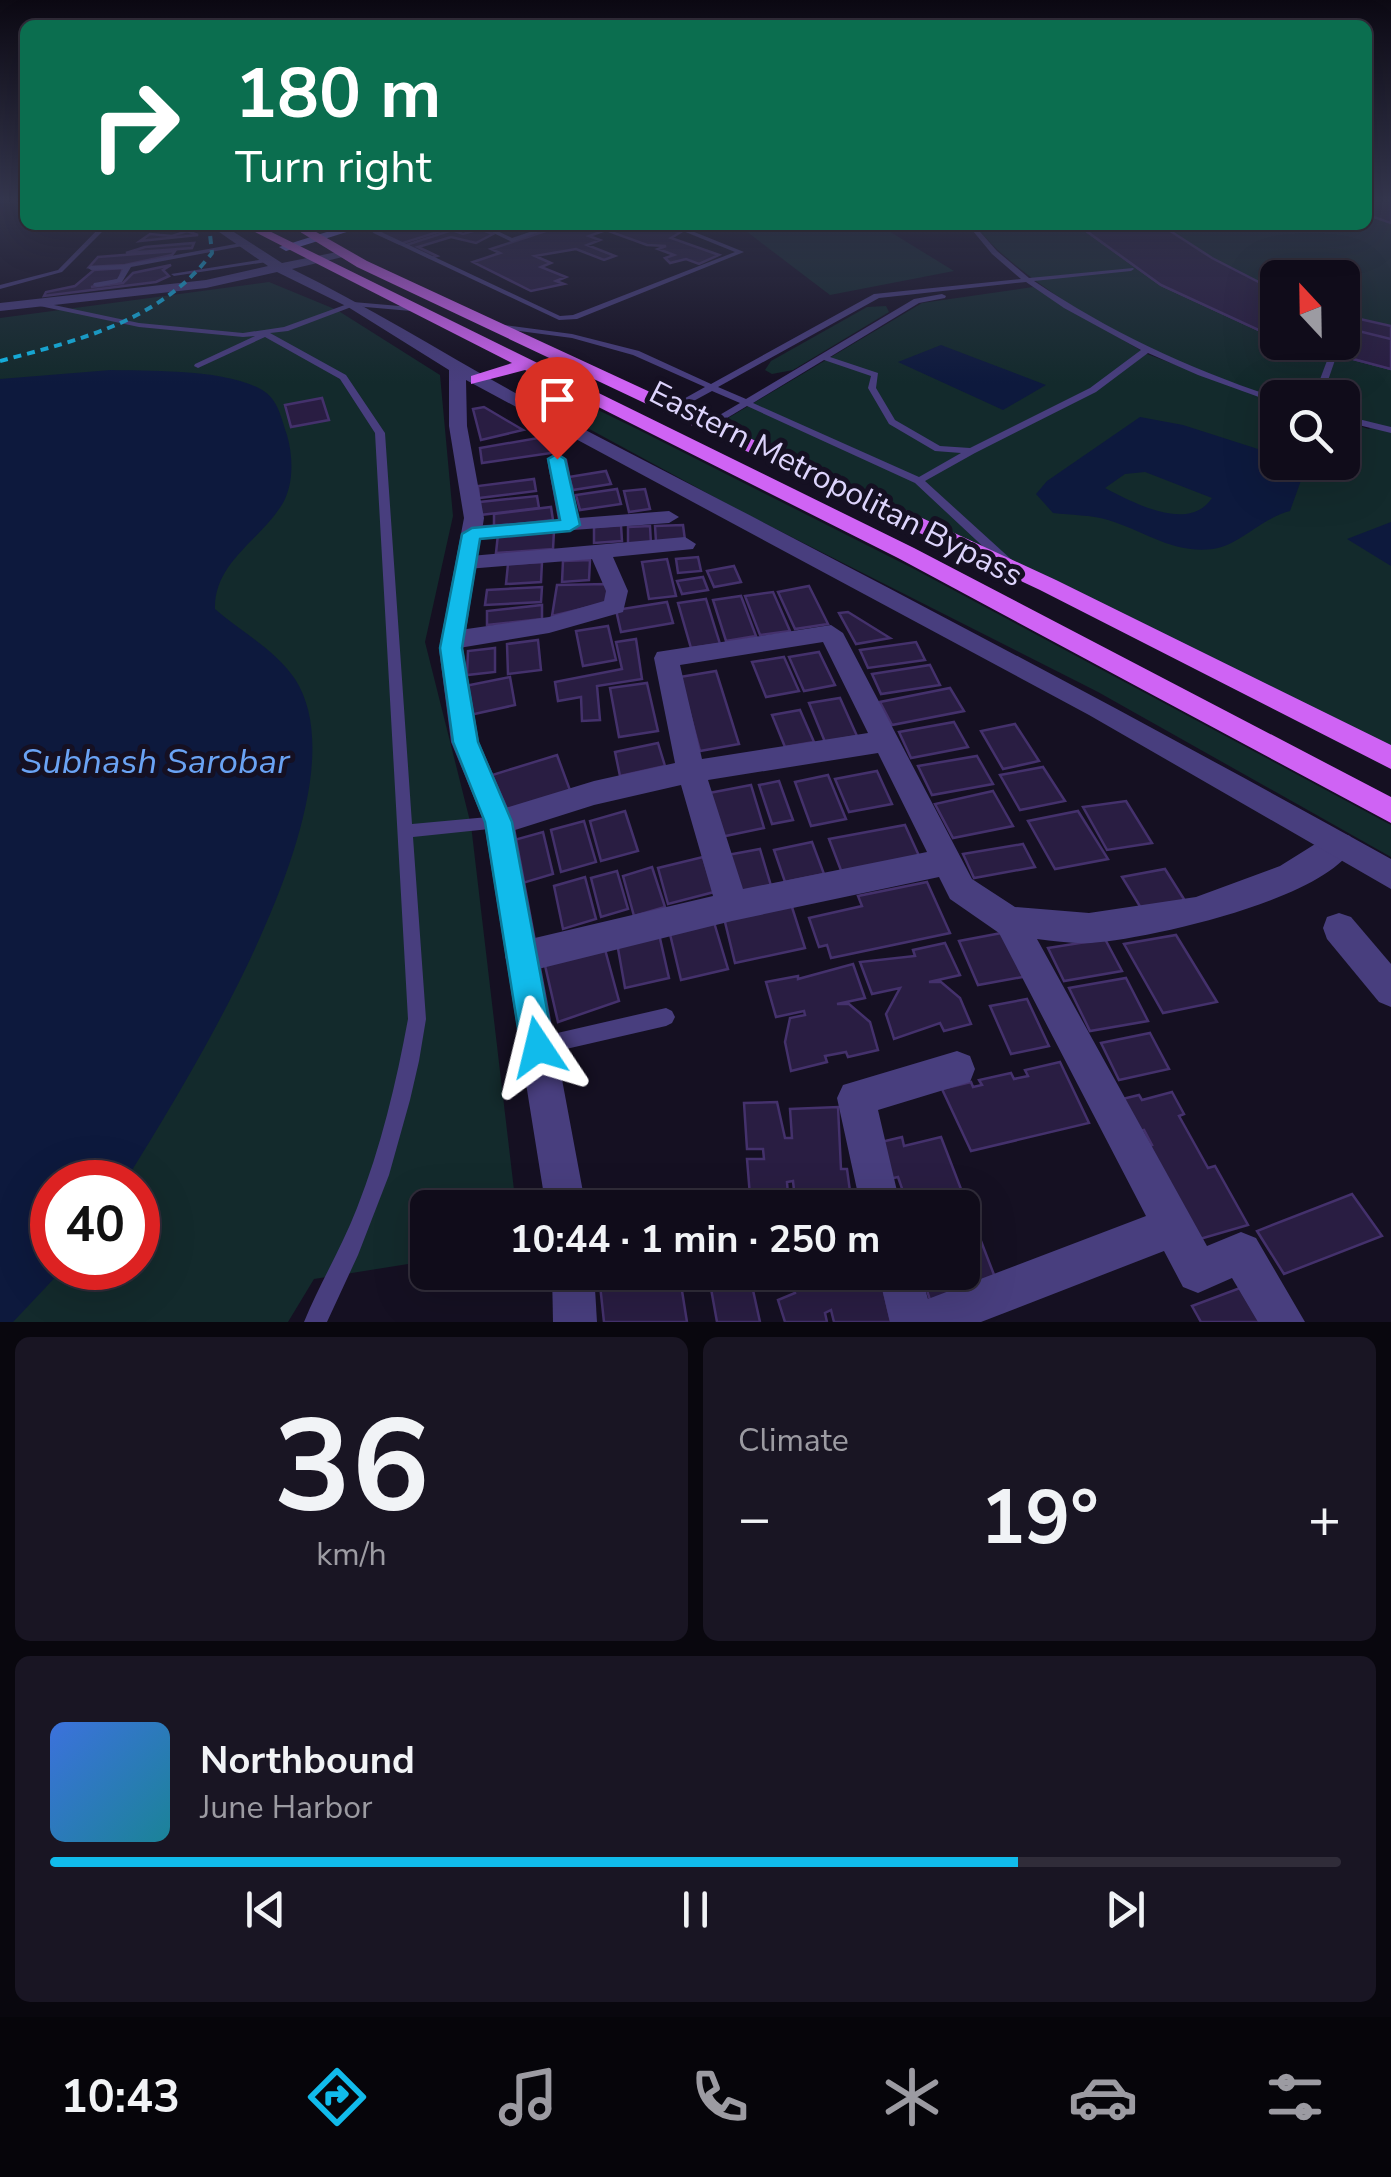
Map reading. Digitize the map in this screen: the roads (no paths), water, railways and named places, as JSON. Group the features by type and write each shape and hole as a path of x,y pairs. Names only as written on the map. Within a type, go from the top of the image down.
{"main road":[{"name":"Eastern Metropolitan Bypass","path":"356,260 1015,570 1391,758"},
{"name":"Eastern Metropolitan Bypass","path":"314,262 906,553 1391,811"},
{"path":"467,374 524,364"}],"street":[{"path":"0,307 206,284 264,260"},
{"path":"287,260 467,374 1098,708 1391,875"},
{"path":"304,260 321,260"},
{"path":"467,374 458,426 474,518 453,640 465,742 499,822 563,1190"},
{"path":"557,459 570,525"},
{"path":"470,548 570,525 669,517"},
{"path":"470,548 600,551 685,544"},
{"path":"453,640 549,624 614,606 616,592 600,551"},
{"path":"732,906 691,772 666,658 832,633 961,889 1010,922 1198,1272 1241,1254 1283,1322"},
{"path":"499,822 559,802 691,772 888,741"},
{"path":"1010,922 1089,928 1196,912 1291,876 1339,845"},
{"path":"522,957 732,906 949,861"},
{"path":"1338,928 1391,990"},
{"path":"876,1190 856,1098 957,1069"},
{"path":"924,1322 1174,1227"},
{"path":"574,1290 575,1322"},
{"path":"903,1290 912,1322"}],"lane":[{"path":"0,286 60,272 72,260"},
{"path":"92,268 163,260"},
{"path":"174,274 248,260"},
{"path":"429,260 559,318 574,316 721,260"},
{"path":"1009,260 1034,282 1146,350 1260,394"},
{"path":"97,285 120,281 129,266"},
{"path":"674,408 878,296 1136,272"},
{"path":"709,424 916,301 1034,282"},
{"path":"38,303 160,328 265,334 343,377 371,413 380,433 417,1019 404,1103 374,1196 315,1322"},
{"path":"198,366 265,334 354,304 411,309"},
{"path":"495,326 572,336 636,354 919,481 1015,570"},
{"path":"919,481 1093,390 1132,356 1146,350"},
{"path":"823,357 875,375 872,388 892,422 938,449 972,451"},
{"path":"1324,380 1331,360"},
{"path":"1360,422 1391,430"},
{"path":"407,831 499,822"},
{"path":"538,1047 666,1017"}],"water":[{"path":"941,345 1046,385 1003,410 898,362"},
{"name":"Subhash Sarobar","path":"111,370 173,371 244,382 273,400 290,452 287,495 274,516 230,565 217,592 215,609 268,650 295,679 311,729 308,792 290,862 261,935 226,1008 138,1160 30,1160 30,1290 43,1290 13,1322 0,1322 0,379"},
{"path":"1140,417 1183,425 1260,450 1260,480 1301,480 1290,511 1223,547 1198,550 1172,545 1101,518 1053,513 1036,494 1047,481","holes":["1145,472 1212,498 1190,513 1161,512 1105,488 1125,474"]},
{"path":"1391,522 1391,566 1347,539"}],"railway":[{"path":"0,361 88,336 143,312 168,296 206,260"}]}
